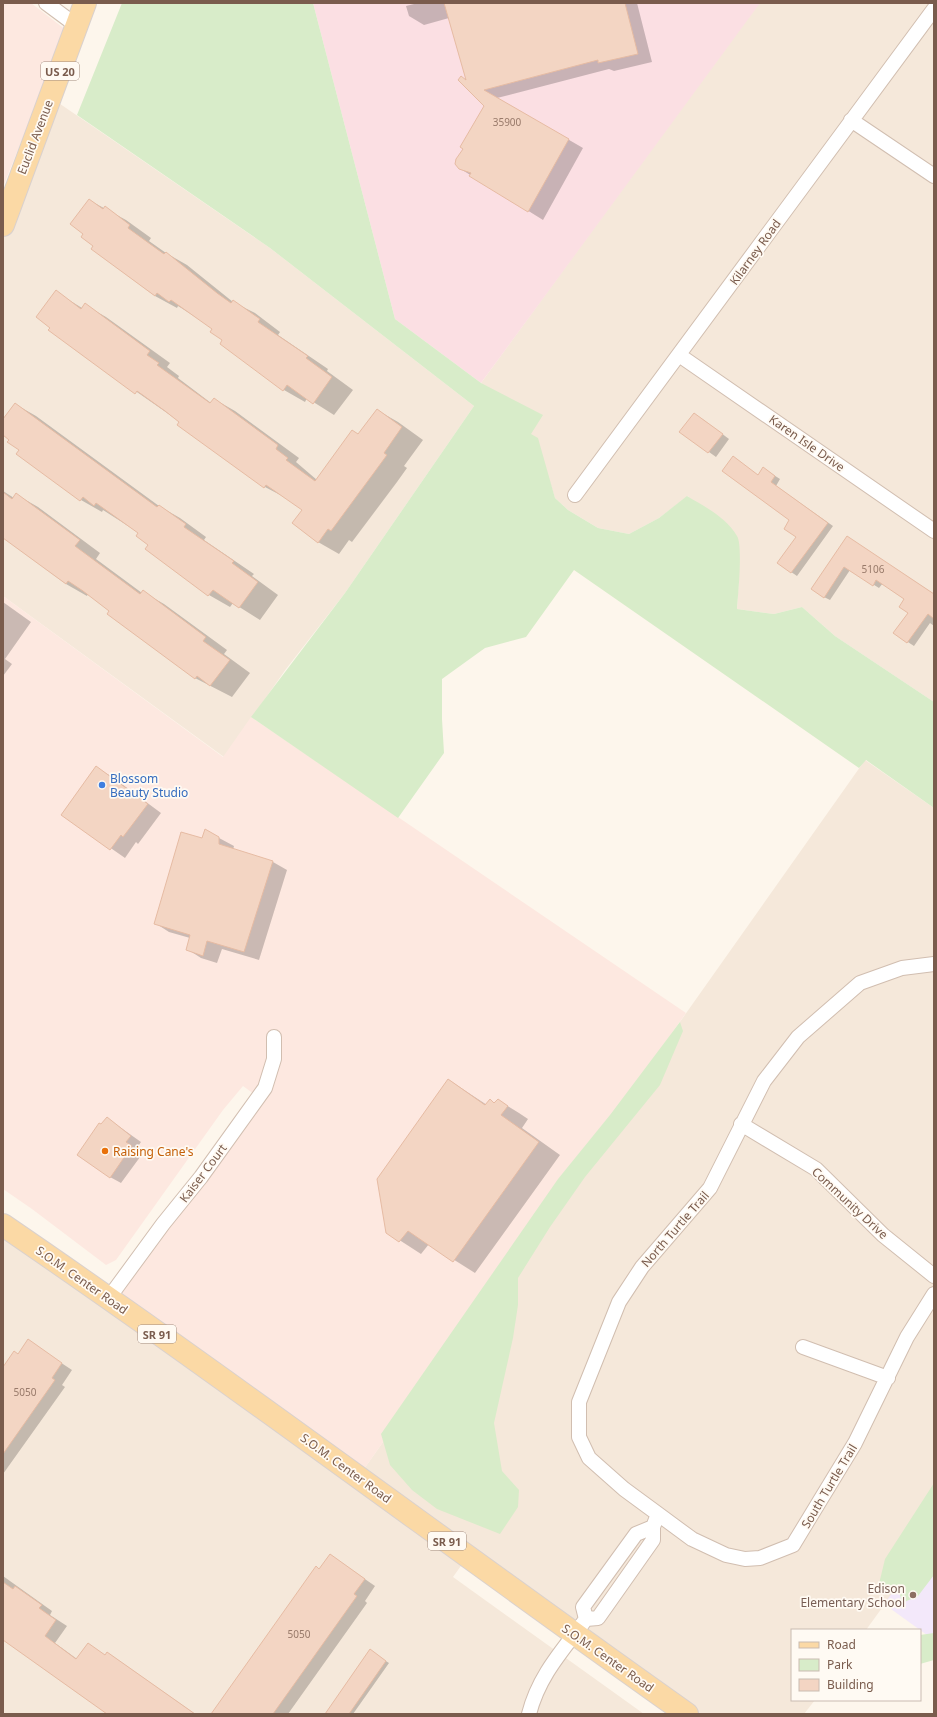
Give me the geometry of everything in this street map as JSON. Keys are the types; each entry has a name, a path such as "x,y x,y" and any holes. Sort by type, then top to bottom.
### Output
{"main road":[{"name":"Euclid Avenue","path":"3,226 85,3"},
{"name":"S.O.M. Center Road","path":"3,1225 342,1464 580,1627 687,1714"}],"street":[{"path":"46,3 77,26"},
{"name":"Kilarney Road","path":"575,495 934,9"},
{"path":"851,120 934,176"},
{"name":"Karen Isle Drive","path":"679,355 934,530"},
{"name":"North Turtle Trail","path":"658,1514 624,1489 589,1458 579,1437 579,1402 619,1302 642,1267 710,1188 764,1080 798,1037 860,983 902,968 933,963"},
{"name":"Kaiser Court","path":"108,1299 163,1224 201,1177 265,1088 274,1059 274,1037"},
{"name":"Community Drive","path":"742,1124 816,1169 883,1236 934,1276"},
{"name":"South Turtle Trail","path":"658,1514 692,1539 726,1555 745,1559 760,1558 793,1545 855,1443 908,1337 934,1294"},
{"path":"803,1347 888,1378"},
{"path":"529,1714 540,1682 580,1627 584,1607 636,1534 653,1527 658,1514"}],"shaded area":[{"path":"3,3 31,3 66,30 3,187"},
{"path":"313,3 760,3 481,383 395,319"},
{"path":"758,3 934,3 934,702 835,636 802,607 774,614 737,609 739,578 688,496 659,518 629,534 598,528 568,510 555,498 548,476 530,434 481,383"},
{"path":"50,97 270,248 474,406 345,593 286,669 224,757 3,596 3,229"},
{"path":"3,596 223,757 251,717 686,1013 364,1469 117,1297 262,1100 243,1086 223,1110 116,1260 106,1265 3,1189"},
{"path":"865,760 934,808 934,1536 867,1629 791,1629 791,1701 814,1701 804,1714 687,1714 468,1556 453,1577 644,1714 3,1714 3,1229 359,1476"},
{"name":"Edison Elementary School","path":"934,1536 934,1640 921,1631 921,1629 919,1629 884,1604"}],"green space":[{"path":"122,3 313,3 395,319 481,383 543,415 531,434 538,438 555,498 568,510 598,528 629,534 659,518 687,496 708,508 721,518 737,536 740,549 740,560 737,609 774,614 802,607 835,636 934,702 934,808 866,760 859,768 574,570 526,637 485,648 442,679 444,753 398,818 251,717 345,593 474,406 270,248 77,115"},
{"path":"680,1022 683,1031 660,1085 585,1177 550,1227 518,1278 518,1305 513,1338 494,1423 502,1471 519,1490 518,1507 500,1534 437,1509 412,1490 390,1465 381,1434 558,1179 610,1115"},
{"path":"934,1483 934,1575 918,1596 902,1603 898,1586 878,1588 885,1559"},
{"path":"934,1633 934,1660 921,1664 921,1635"}],"building":[{"path":"444,3 625,3 638,54 598,63 598,60 484,90 569,139 528,212 469,176 471,173 459,169 455,164 456,159 463,149 460,147 484,106 458,80 461,76 466,80"},
{"path":"89,199 103,209 105,206 130,225 128,228 164,254 166,252 231,303 233,300 260,319 258,322 308,356 306,358 332,377 313,404 287,385 283,391 220,344 222,340 210,332 212,329 171,300 169,302 157,293 155,296 91,249 93,246 81,237 83,234 70,224"},
{"path":"56,290 81,309 85,303 150,351 147,355 159,363 157,365 210,403 214,398 278,445 276,449 288,458 286,460 315,481 352,430 358,434 377,409 402,427 384,453 387,455 331,531 328,529 318,543 292,523 302,510 266,485 264,488 177,425 179,422 165,411 137,391 135,394 48,330 50,328 36,317"},
{"path":"15,403 157,507 159,505 186,524 184,527 234,561 232,563 258,582 239,608 213,590 208,596 145,549 148,545 136,536 138,533 96,503 94,506 83,497 80,501 16,454 19,450 7,442 9,440 3,435 3,419"},
{"path":"694,413 723,434 708,453 679,432"},
{"path":"733,456 758,475 763,467 775,476 771,482 828,523 791,573 777,563 796,537 784,529 789,520 722,471"},
{"path":"3,492 12,499 16,493 80,540 75,546 140,594 143,590 206,637 203,641 230,660 210,686 197,676 195,679 107,614 109,611 83,591 68,581 66,584 3,538"},
{"path":"847,536 934,594 934,619 928,614 907,643 893,633 908,613 899,607 904,599 876,580 873,586 844,567 824,598 811,589"},
{"path":"96,766 148,804 123,837 121,835 110,850 61,815"},
{"path":"205,829 219,837 219,844 273,861 244,952 207,941 203,956 186,950 190,935 154,924 181,832 202,838"},
{"path":"448,1079 485,1105 490,1099 494,1103 498,1099 508,1106 501,1115 539,1142 453,1262 408,1231 399,1242 386,1233 377,1179"},
{"name":"Raising Cane's","path":"107,1117 131,1136 126,1142 132,1146 110,1178 77,1155 99,1123 101,1124"},
{"path":"28,1339 62,1363 52,1378 55,1380 3,1454 3,1367 14,1351 18,1354"},
{"path":"330,1554 365,1579 354,1594 357,1596 273,1714 211,1714 316,1566 319,1569"},
{"path":"3,1582 13,1589 15,1586 42,1605 39,1608 56,1620 45,1636 76,1659 88,1643 105,1655 107,1652 195,1714 107,1714 3,1640"},
{"path":"370,1649 386,1661 349,1714 325,1714"}],"place":[{"name":"Blossom Beauty Studio","path":"102,785"},
{"name":"Raising Cane's","path":"105,1151"},
{"name":"Edison Elementary School","path":"913,1595"}]}
